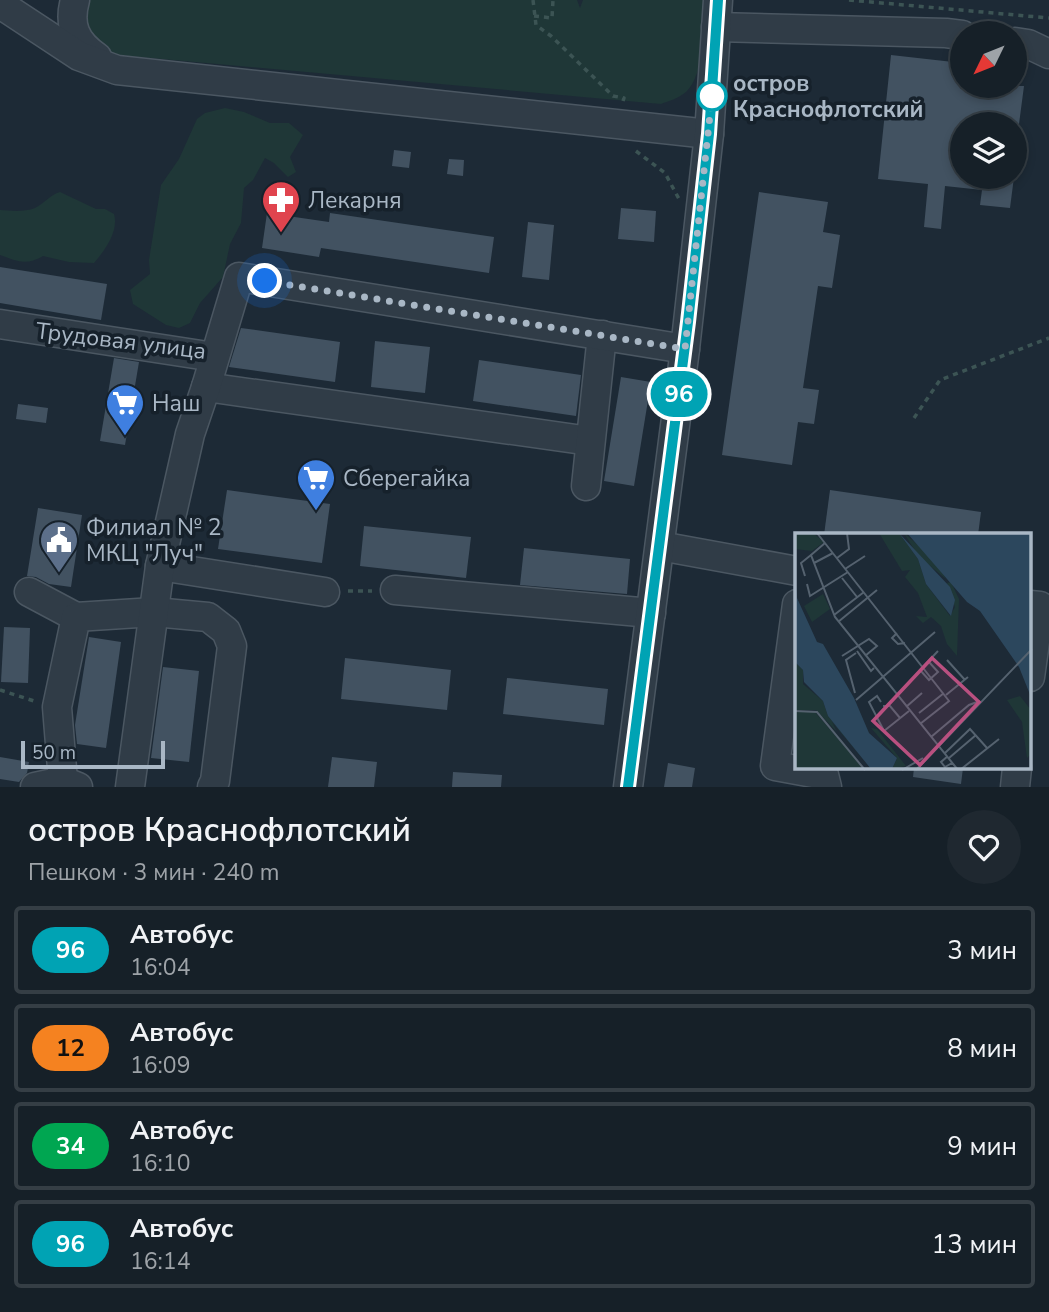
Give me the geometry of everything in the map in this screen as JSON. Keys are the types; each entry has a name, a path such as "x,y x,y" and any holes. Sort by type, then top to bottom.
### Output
{"street":[{"path":"75,0 70,19 75,35 91,53 117,70"},
{"path":"0,4 79,56 117,70 709,134"},
{"path":"628,787 685,349 709,134 717,13 950,34"},
{"path":"1027,44 1049,54"},
{"name":"Трудовая улица","path":"0,324 214,357 239,277 685,349"},
{"path":"586,486 602,335"},
{"path":"130,787 160,566 190,434 214,357"},
{"path":"206,387 590,441"},
{"path":"660,546 795,571"},
{"path":"160,566 325,592"},
{"path":"395,590 651,613"},
{"path":"29,592 76,617 154,612 208,617 226,631 232,646 215,781 212,787"},
{"path":"1032,605 1040,606 1032,663"},
{"path":"35,787 70,784 57,707 76,617"},
{"path":"795,619 775,766 824,775 827,787"},
{"path":"1015,787 1017,769"}],"path":[{"path":"533,0 536,25 613,96 624,98 618,141 642,154 665,173 682,206"},
{"path":"534,16 552,18 552,0"},
{"path":"914,418 940,380 1049,338"},
{"path":"325,592 395,590"},
{"path":"0,691 57,707"}],"green space":[{"path":"88,0 577,0 580,8 583,0 706,0 697,74 686,92 661,104 118,55 98,49 87,37 84,8"},
{"path":"225,108 244,112 270,123 289,123 303,135 290,157 296,172 288,177 265,158 253,180 244,188 241,223 230,244 223,277 200,303 190,323 179,328 166,325 133,304 130,290 150,274 149,260 161,185 179,159 197,119 205,113"},
{"path":"60,192 96,209 105,209 114,214 113,234 94,263 69,262 43,256 22,262 0,255 0,210 31,209"}],"building":[{"path":"891,55 950,62 950,98 1022,98 1021,112 950,112 950,187 945,186 941,229 924,227 928,184 878,179"},
{"path":"394,150 411,152 409,168 392,166"},
{"path":"449,159 464,160 463,176 447,174"},
{"path":"973,189 1012,189 1010,208 980,205 982,190"},
{"path":"759,192 828,202 823,232 840,235 832,288 818,286 803,388 819,390 814,424 798,422 792,465 722,455"},
{"path":"621,208 656,211 654,242 618,239"},
{"path":"267,213 329,222 330,213 494,237 489,273 321,248 319,257 262,248"},
{"path":"528,222 554,225 549,280 522,277"},
{"path":"0,267 107,284 101,320 0,303"},
{"path":"241,328 340,342 335,382 229,367"},
{"path":"375,341 430,347 425,393 371,387"},
{"path":"114,358 139,362 125,445 100,441"},
{"path":"479,360 581,375 576,416 473,401"},
{"path":"621,377 651,382 634,486 604,481"},
{"path":"18,404 48,408 46,423 16,419"},
{"path":"227,490 330,504 322,563 218,549"},
{"path":"830,490 981,512 978,533 824,533"},
{"path":"38,508 82,515 71,587 49,584 36,577 27,576"},
{"path":"364,526 471,537 466,578 360,566"},
{"path":"524,548 630,559 627,594 520,585"},
{"path":"4,627 30,628 28,683 1,682"},
{"path":"89,637 121,642 106,748 77,744 75,725"},
{"path":"345,658 451,670 447,710 341,699"},
{"path":"163,667 199,671 189,762 151,758"},
{"path":"507,678 608,689 604,725 503,714"},
{"path":"0,757 29,762 27,773 19,782 0,779"},
{"path":"332,757 377,762 374,787 328,787"},
{"path":"668,763 695,768 692,787 664,787"},
{"path":"914,769 963,769 961,784 913,777"},
{"path":"453,772 502,775 501,787 452,787"}],"bus line":[{"name":"96","path":"628,787 688,322 709,134 718,0"}],"place":[{"name":"остров Краснофлотский","path":"712,96"},
{"name":"Лекарня","path":"281,234"},
{"name":"Наш","path":"125,437"},
{"name":"Сберегайка","path":"316,512"},
{"name":"Филиал № 2 МКЦ \"Луч\"","path":"59,574"}],"route":[{"path":"265,281 685,349 712,96"}]}
